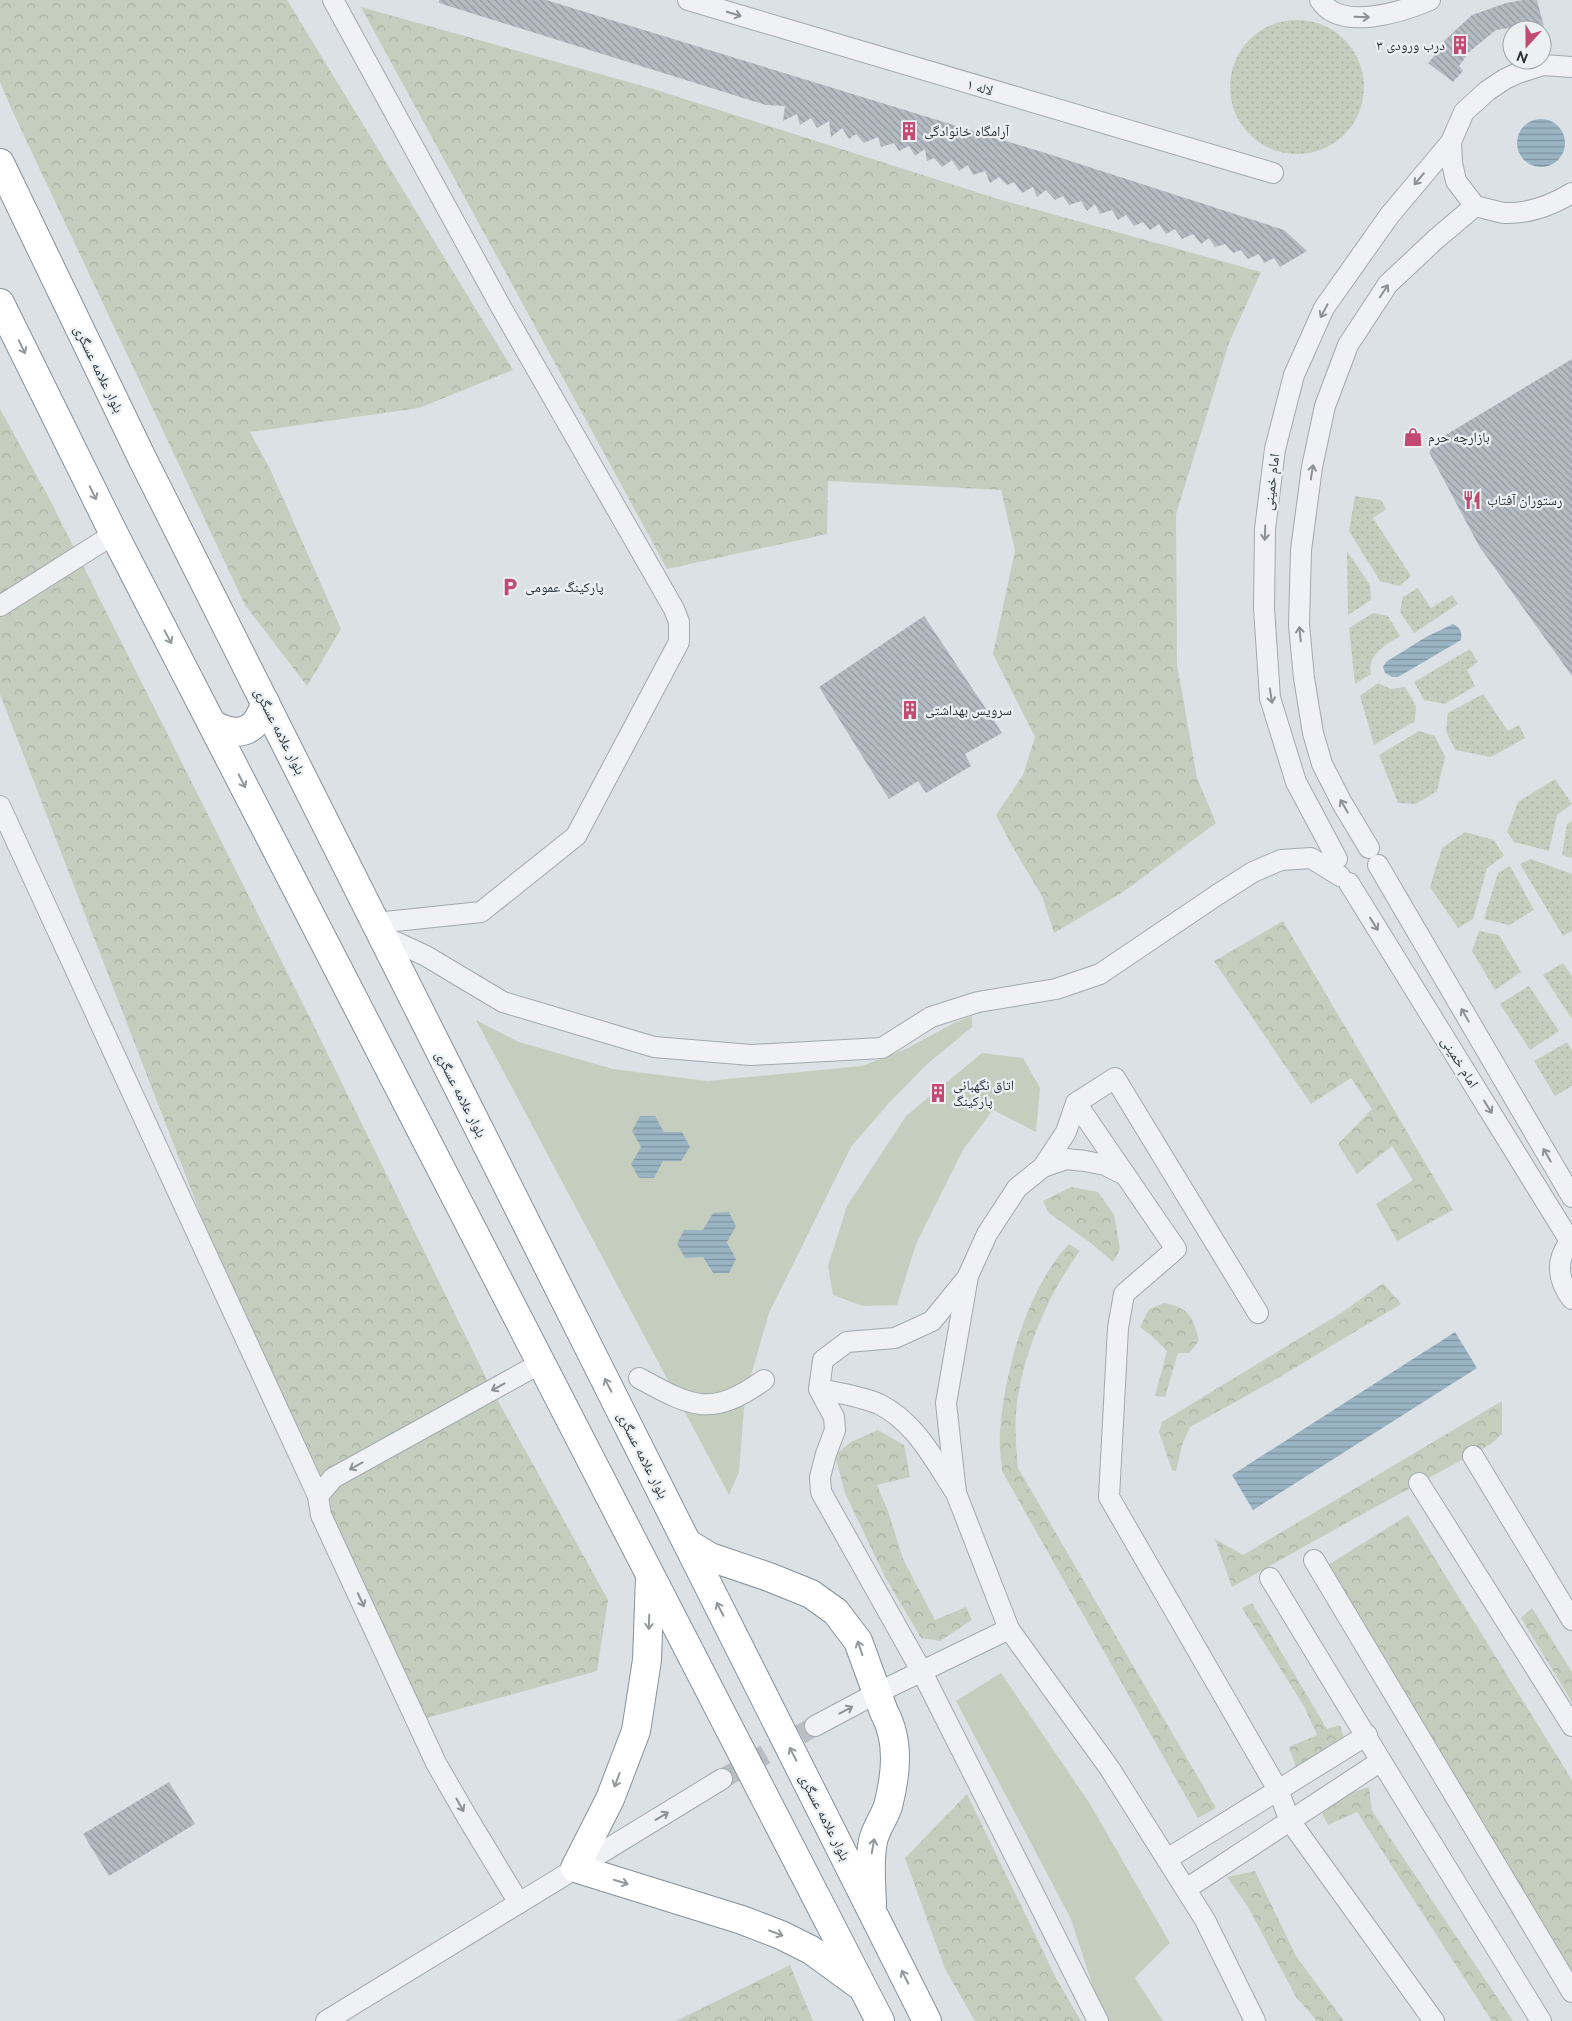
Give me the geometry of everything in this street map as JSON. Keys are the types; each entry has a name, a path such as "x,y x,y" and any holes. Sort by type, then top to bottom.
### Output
{"highway":[{"name":"بلوار علامه عسگری","path":"0,163 137,449 380,929 398,969 927,2021"},
{"path":"0,303 114,534 880,2021"},
{"path":"214,725 226,732 240,732 253,726 262,715 265,702"},
{"path":"687,1543 710,1557 769,1577 811,1594 836,1612 858,1641 890,1723 897,1761 888,1807 873,1842 870,1863 872,1912"},
{"path":"650,1573 647,1660 636,1732 610,1799 575,1868 781,1935 811,1950 864,1989"}],"street":[{"path":"333,0 502,307 674,609 679,622 679,642 576,836 481,912 380,929"},
{"name":"لاله ۱","path":"688,0 1273,173"},
{"path":"1320,0 1325,9 1339,16 1371,17 1414,7 1430,0"},
{"path":"1572,67 1543,65 1505,79 1487,91 1464,112 1451,142 1456,181 1475,206 1505,213 1536,210 1554,204 1572,194"},
{"name":"امام خمینی","path":"1451,142 1389,216 1324,308 1294,374 1275,449 1265,529 1264,608 1270,698 1296,782 1342,872 1571,1240"},
{"name":"امام خمینی","path":"1475,206 1388,284 1348,345 1325,406 1312,467 1301,550 1299,625 1304,678 1314,734 1322,764 1342,803 1572,1197"},
{"path":"0,606 114,534"},
{"path":"0,806 318,1496 322,1515 436,1763 466,1817 519,1904"},
{"path":"380,929 503,1002 654,1048 751,1056 882,1048 931,1017 978,1002 1056,988 1100,974 1253,872 1281,860 1311,858 1342,872 1355,885 1368,882 1373,877 1373,856 1363,845 1345,848 1342,872"},
{"path":"1098,2021 922,1672 821,1492 820,1477 835,1430 834,1417 819,1389 823,1360 847,1342 896,1338 932,1321 968,1276 987,1234 1017,1188 1043,1167 1066,1132 1076,1103 1116,1078 1258,1313"},
{"path":"1076,1103 1176,1249 1124,1294 1118,1328 1109,1497 1278,1790 1290,1821 1434,2021"},
{"path":"1043,1167 1066,1159 1105,1165 1125,1175"},
{"path":"1571,1240 1563,1251 1559,1264 1560,1277 1564,1289 1572,1298"},
{"path":"956,1493 946,1404 968,1276"},
{"path":"318,1496 333,1478 541,1363"},
{"path":"640,1378 675,1397 694,1404 712,1405 733,1400 764,1380"},
{"path":"819,1389 860,1398 879,1405 905,1421 923,1442 956,1493 1009,1629 1110,1769 1186,1889 1205,1920 1254,2021"},
{"path":"1473,1456 1572,1620"},
{"path":"1419,1483 1572,1726"},
{"path":"1314,1560 1572,1992"},
{"path":"1270,1578 1541,2021"},
{"path":"815,1726 877,1693 1009,1629"},
{"path":"1167,1859 1367,1735"},
{"path":"1186,1889 1381,1762"},
{"path":"326,2021 722,1780"}],"green space":[{"path":"0,0 287,0 513,370 419,408 250,432 270,469 341,629 307,686 245,605 11,108 0,82"},
{"path":"361,7 650,88 998,199 1261,272 1229,343 1176,514 1177,664 1197,778 1216,823 1123,892 1054,933 1042,896 996,815 1023,775 1035,737 993,654 1015,550 1001,490 828,481 827,534 667,569"},
{"path":"1297,20 1323,25 1334,31 1344,40 1353,50 1359,61 1364,87 1359,113 1353,124 1344,134 1334,143 1323,149 1297,154 1271,149 1260,143 1250,134 1241,124 1235,113 1230,87 1235,61 1241,50 1250,40 1260,31 1271,25"},
{"path":"0,409 48,496 313,1024 493,1392 608,1600 597,1671 423,1719 224,1275 0,694"},
{"path":"1355,496 1381,500 1386,509 1373,518 1411,576 1399,586 1380,581 1349,531"},
{"path":"1347,551 1370,585 1371,600 1348,615"},
{"path":"1418,588 1431,608 1452,595 1458,604 1414,633 1400,612 1403,597"},
{"path":"1373,613 1388,616 1400,636 1378,651 1370,667 1371,674 1355,684 1349,628"},
{"path":"1470,649 1478,662 1467,670 1475,686 1445,704 1424,700 1414,682"},
{"path":"1378,683 1391,689 1405,687 1416,706 1415,721 1374,745 1360,696"},
{"path":"1483,694 1508,731 1519,725 1525,738 1491,757 1455,750 1446,731 1448,713"},
{"path":"1419,731 1435,736 1445,757 1437,791 1416,804 1398,803 1379,755"},
{"path":"1555,779 1572,804 1557,815 1549,851 1514,842 1507,832 1518,802"},
{"path":"1572,821 1572,858 1562,855 1567,824"},
{"path":"1465,832 1494,840 1504,856 1487,868 1473,919 1458,928 1430,887 1442,848"},
{"path":"1531,859 1572,874 1572,931 1563,936 1520,864"},
{"path":"1510,866 1534,910 1509,925 1484,919 1498,873"},
{"path":"1283,921 1453,1210 1397,1241 1376,1204 1413,1180 1392,1146 1357,1174 1338,1144 1372,1109 1351,1078 1311,1104 1214,961"},
{"path":"1479,931 1499,935 1521,972 1495,990 1472,951"},
{"path":"1563,963 1572,976 1572,1019 1543,975"},
{"path":"1529,986 1559,1031 1530,1050 1500,1004"},
{"path":"972,1016 972,1027 926,1065 888,1104 851,1147 769,1313 745,1396 739,1472 729,1495 476,1020 519,1042 613,1069 707,1081 862,1066 908,1048 954,1023","holes":["713,1213 736,1259 713,1273 708,1265 702,1243 705,1229"]},
{"path":"1567,1042 1572,1051 1572,1086 1555,1096 1534,1061"},
{"path":"982,1053 1023,1058 1040,1088 1036,1132 993,1110 963,1150 916,1244 897,1305 863,1306 833,1295 828,1266 847,1206 906,1116"},
{"path":"1071,1187 1098,1192 1114,1215 1120,1249 1113,1262 1092,1244 1049,1213 1043,1201"},
{"path":"1069,1244 1080,1251 1048,1303 1025,1363 1020,1383 1016,1419 1018,1468 1216,1808 1198,1818 1002,1471 1000,1432 1002,1409 1020,1332 1041,1284 1054,1262"},
{"path":"1383,1283 1401,1304 1273,1381 1190,1427 1182,1445 1176,1471 1172,1470 1159,1432 1162,1422 1341,1313"},
{"path":"1164,1303 1180,1308 1189,1315 1195,1326 1199,1341 1189,1353 1178,1353 1165,1397 1155,1396 1167,1351 1140,1327 1149,1309"},
{"path":"1502,1401 1502,1434 1491,1444 1232,1587 1215,1539 1243,1555"},
{"path":"878,1430 904,1445 910,1477 877,1485 888,1511 903,1559 935,1620 966,1607 972,1620 940,1641 921,1638 885,1577 845,1493 835,1455 851,1442"},
{"path":"1408,1515 1572,1780 1572,1975 1328,1565"},
{"path":"1252,1603 1327,1729 1340,1725 1344,1738 1297,1771 1289,1747 1317,1735 1304,1706 1242,1608"},
{"path":"1532,1608 1572,1672 1572,1702 1521,1618"},
{"path":"1001,1673 1090,1804 1170,1943 1135,1978 1163,2021 1104,2021 1071,1919 956,1701"},
{"path":"1369,1787 1372,1811 1513,2021 1492,2021 1357,1812 1328,1825 1317,1803"},
{"path":"967,1794 1057,1980 1081,2021 975,2021 945,1969 905,1858"},
{"path":"1255,1871 1296,1956 1344,2021 1317,2021 1296,1997 1248,1907 1227,1877"},
{"path":"790,1965 813,2021 676,2021"}],"water":[{"path":"1536,119 1546,119 1558,126 1565,138 1565,148 1558,160 1546,167 1536,167 1528,163 1521,156 1517,148 1517,138 1521,130 1528,123"},
{"path":"1453,624 1460,630 1461,640 1398,677 1392,677 1385,673 1383,667 1386,662 1426,637"},
{"path":"640,1116 655,1116 664,1132 682,1132 690,1147 681,1161 663,1161 654,1178 639,1178 631,1164 641,1147 632,1131"},
{"path":"729,1212 736,1226 727,1242 736,1259 729,1273 713,1273 703,1257 685,1258 677,1244 684,1230 703,1230 713,1213"},
{"path":"1455,1332 1477,1368 1253,1510 1232,1475"}],"building":[{"name":"آرامگاه خانوادگی","path":"439,0 546,0 1055,156 1284,230 1307,251 1280,267 1274,258 1264,263 1259,254 1248,259 1241,250 1233,253 1225,244 1215,247 1209,238 1201,244 1193,234 1182,239 1175,229 1166,234 1159,224 1150,230 1143,222 1134,226 1126,215 1118,220 1112,210 1100,214 1095,204 1087,211 1081,201 1069,205 1063,196 1055,200 1046,190 1037,197 1033,187 1022,193 1014,182 1007,185 999,177 990,183 985,171 973,175 968,165 959,171 952,160 942,167 934,158 927,161 925,149 915,156 909,146 899,151 894,143 881,147 878,137 864,143 856,134 849,139 842,128 831,137 829,121 817,128 811,118 800,125 797,114 783,121 785,106 766,105 439,3"},
{"name":"درب ورودی ۳","path":"1537,0 1542,20 1502,20 1502,29 1496,30 1469,52 1459,66 1463,71 1453,82 1428,63 1445,40 1472,15 1506,3"},
{"path":"1572,359 1572,676 1479,546 1429,452 1439,439"},
{"name":"سرویس بهداشتی","path":"924,616 1002,733 965,754 971,766 926,793 918,781 889,799 819,687"},
{"path":"169,1782 195,1824 109,1876 83,1834"}],"tunnel":[{"path":"722,1779 815,1726"}],"place":[{"name":"درب ورودی ۳","path":"1460,45"},
{"name":"آرامگاه خانوادگی","path":"909,131"},
{"name":"بازارچه حرم","path":"1413,437"},
{"name":"رستوران آفتاب","path":"1472,500"},
{"name":"پارکینگ عمومی","path":"510,587"},
{"name":"سرویس بهداشتی","path":"910,710"},
{"name":"اتاق نگهبانی پارکینگ","path":"938,1093"}]}
